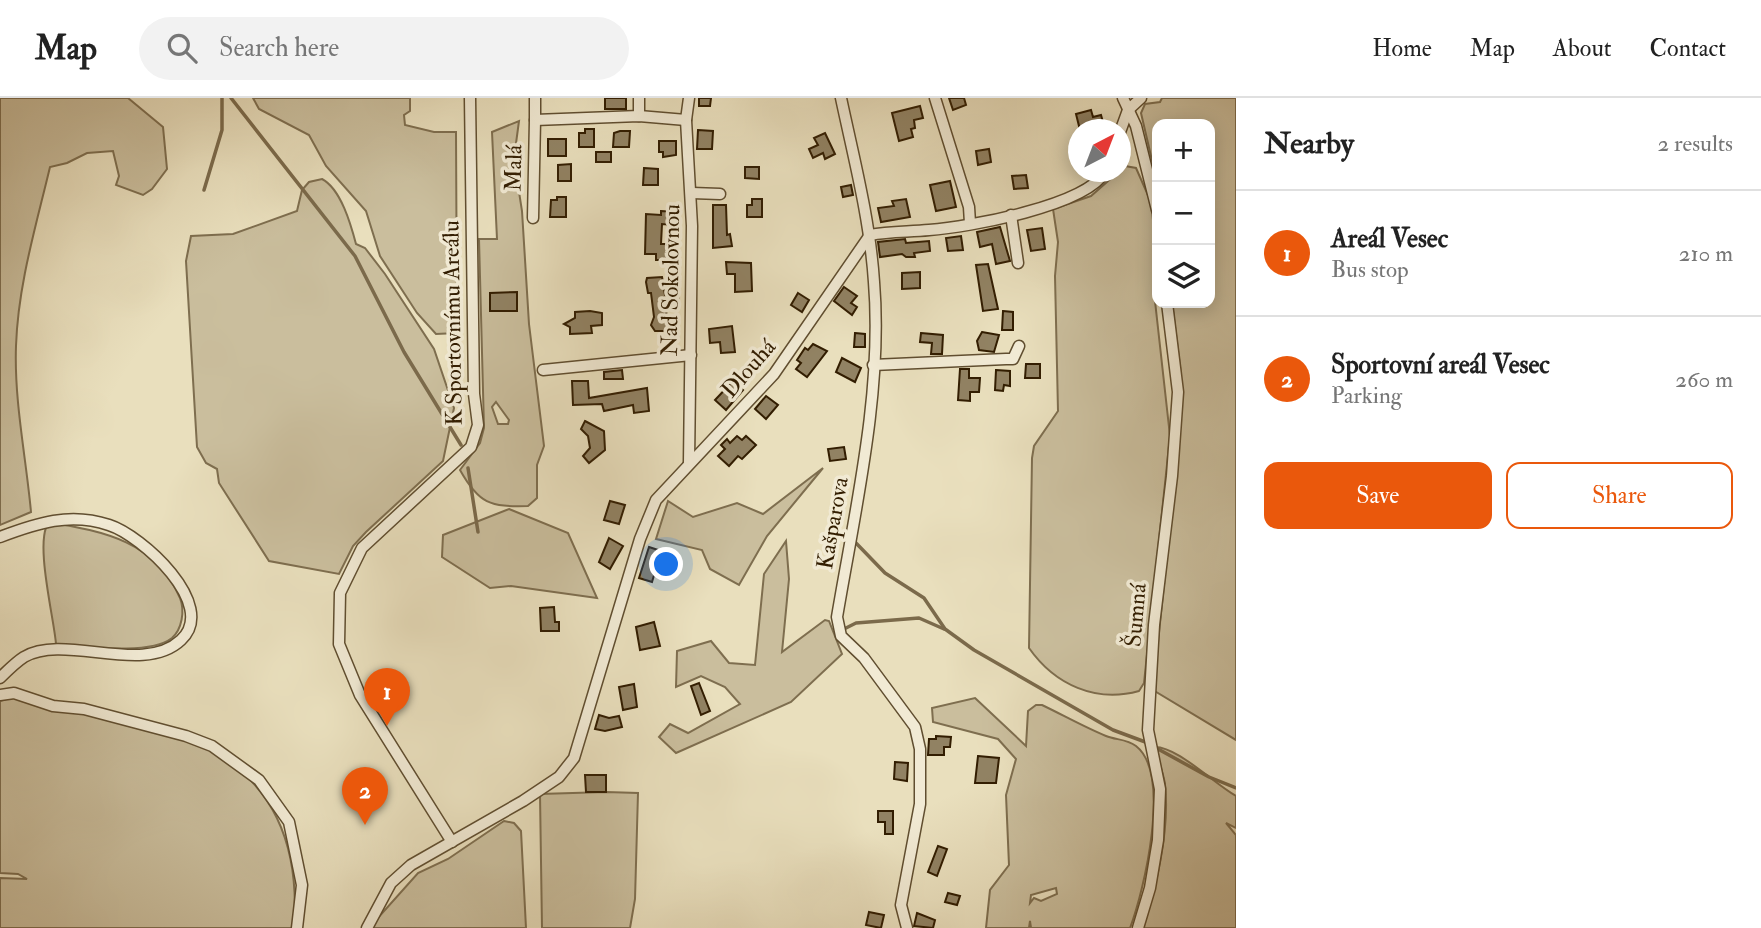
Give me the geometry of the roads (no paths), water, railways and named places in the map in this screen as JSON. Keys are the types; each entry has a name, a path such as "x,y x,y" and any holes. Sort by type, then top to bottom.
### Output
{"street":[{"name":"K Sportovnímu Areálu","path":"452,842 360,695 339,644 340,593 362,548 471,447 478,425 474,394 470,98"},
{"name":"Malá","path":"533,218 535,98"},
{"path":"639,98 639,116"},
{"name":"Nad Sokolovnou","path":"689,98 686,120 692,193 689,463"},
{"name":"Kašparova","path":"841,98 870,235 875,285 873,365 863,464 837,617 841,636 864,658 915,727 920,749 920,804 901,905 907,928"},
{"path":"934,98 969,207 970,223"},
{"path":"1123,98 1136,126 1152,190"},
{"path":"1125,119 1128,110 1141,98"},
{"name":"Malá","path":"535,120 639,116 686,120"},
{"path":"870,235 970,223 1011,215 1086,191 1095,182"},
{"path":"692,193 720,194"},
{"path":"1011,215 1018,263"},
{"name":"Dlouhá","path":"452,842 559,777 574,758 640,539 656,500 774,374 870,235"},
{"name":"Šumná","path":"1138,928 1150,888 1160,802 1160,789 1148,730 1154,625 1172,475 1178,392 1168,308"},
{"path":"873,365 1013,359 1019,346"},
{"path":"543,370 691,355"},
{"path":"0,537 58,518 110,525 160,558 189,600 190,623 181,640 160,650 140,654 52,651 26,656 0,678"},
{"path":"0,695 14,693 53,706 84,709 186,736 212,746 259,780 289,822 302,885 297,928"},
{"path":"367,928 391,883 411,865 452,842"}],"waterway":[{"path":"204,190 222,130 222,98"},
{"path":"231,98 355,256 404,352 461,445"},
{"path":"468,468 478,532"},
{"path":"856,543 885,573 924,598 945,629 974,650 1113,730 1148,743"},
{"path":"842,630 856,623 919,618 944,629"},
{"path":"1158,749 1209,777 1236,788"}],"place":[{"name":"Areál Vesec","path":"387,726"},
{"name":"Sportovní areál Vesec","path":"365,825"}]}
